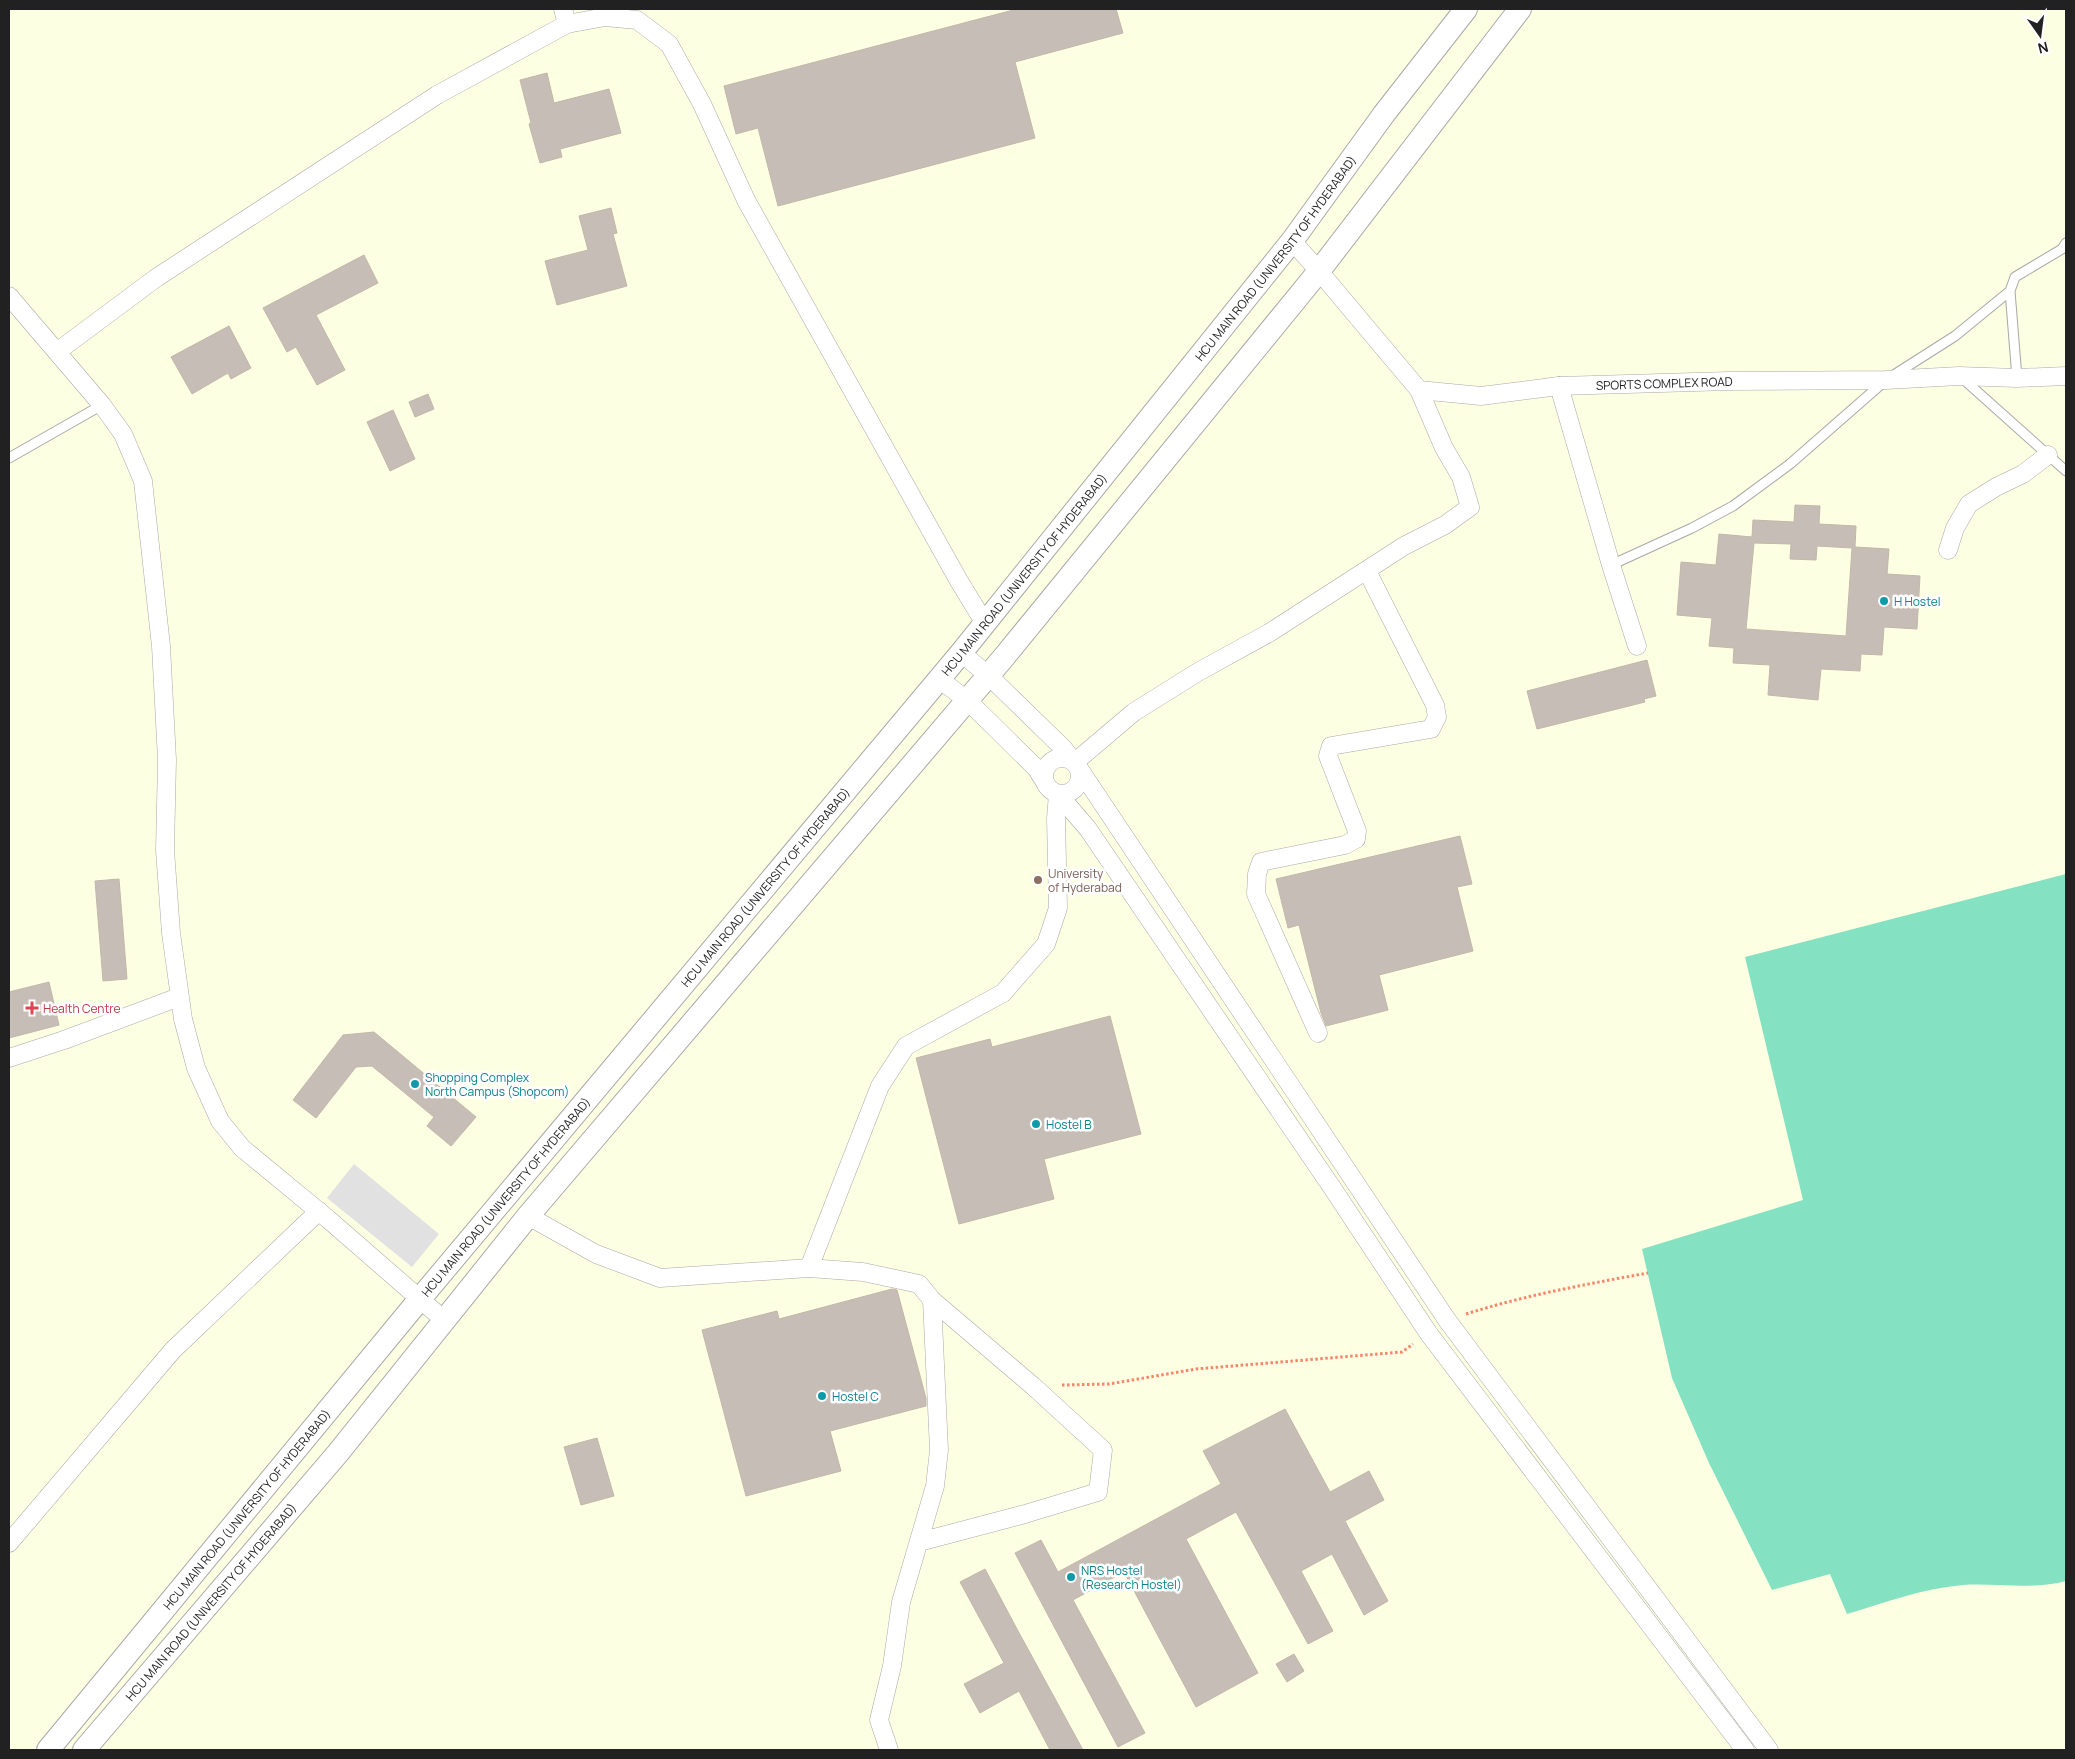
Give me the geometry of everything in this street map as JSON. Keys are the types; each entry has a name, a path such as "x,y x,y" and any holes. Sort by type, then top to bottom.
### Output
{"street":[{"name":"HCU MAIN ROAD (UNIVERSITY OF HYDERABAD)","path":"48,1750 419,1300 961,652 1292,241 1384,114 1466,9"},
{"path":"9,296 58,351 102,405 123,434 143,481 161,646 167,760 165,850 171,933 183,1019 196,1068 220,1121 242,1148 319,1211 444,1320 528,1216 988,675 1319,271 1520,9"},
{"path":"58,351 156,278 437,95 565,16 637,20 669,44 702,104 746,200 984,622"},
{"path":"1076,764 1134,712 1198,672 1269,633 1368,571 1404,546 1445,525 1470,507 1461,477 1444,448 1419,390 1292,241"},
{"name":"SPORTS COMPLEX ROAD","path":"1419,390 1481,396 1560,386 1729,381 1886,380 1959,376 2017,378 2066,376"},
{"path":"1560,386 1611,565 1637,646"},
{"path":"1948,550 1955,528 1969,504 1996,487 2024,474 2048,454"},
{"path":"1318,1033 1256,894 1257,874 1261,862 1345,845 1356,839 1357,831 1328,756 1331,746 1431,729 1437,717 1435,705 1368,571"},
{"path":"961,652 988,675 1064,749 1076,764 1447,1320 1769,1750"},
{"path":"939,679 967,700 1036,768 1052,791 1058,794 1088,829 1429,1334 1745,1750"},
{"path":"1045,782 1044,771 1050,761 1061,757 1076,764"},
{"path":"1058,794 1071,792 1080,782 1076,764"},
{"path":"808,1268 880,1086 906,1046 1003,993 1046,944 1058,908 1056,818 1058,794"},
{"path":"9,1058 64,1040 179,997"},
{"path":"9,1542 173,1350 319,1211"},
{"path":"528,1216 596,1254 660,1278 808,1268 863,1272 918,1284 932,1300 1034,1386 1103,1450 1098,1492 1026,1514 919,1542"},
{"path":"889,1750 878,1720 892,1666 901,1602 935,1486 939,1450 932,1300"},
{"name":"HCU MAIN ROAD (UNIVERSITY OF HYDERABAD)","path":"84,1750 338,1453 444,1320"},
{"path":"1429,1334 1447,1320"}],"lane":[{"path":"2017,378 2010,291 2015,277 2062,248 2066,243"},
{"path":"1611,565 1692,528 1733,506 1790,464 1886,380 1955,336 2010,291"},
{"path":"1959,376 2066,471"},
{"path":"9,458 102,405"}],"path":[{"path":"1447,1320 1500,1304 1574,1286 1648,1273"},
{"path":"1034,1386 1109,1384 1196,1369 1402,1352 1429,1334"}],"shaded area":[{"name":"University of Hyderabad","path":"9,9 2066,9 2066,1750 9,1750"},
{"path":"354,1164 439,1234 412,1267 327,1198"}],"green space":[{"path":"2066,874 2066,1581 2041,1585 1963,1585 1934,1589 1847,1614 1830,1574 1772,1590 1709,1463 1672,1378 1642,1249 1803,1200 1745,957"}],"building":[{"path":"1017,9 1116,9 1123,33 1015,62 1035,138 778,206 758,128 736,134 724,86"},
{"path":"547,73 554,103 609,89 621,133 560,149 562,157 540,163 529,124 531,123 520,80"},
{"path":"611,208 617,233 613,234 627,286 557,305 545,261 588,250 579,216"},
{"path":"364,255 378,283 316,315 345,370 317,385 296,347 287,352 263,308"},
{"path":"229,326 251,368 231,379 228,373 192,394 171,357"},
{"path":"428,394 434,409 415,417 409,402"},
{"path":"393,410 415,459 390,471 367,422"},
{"name":"H Hostel","path":"1795,505 1820,506 1819,524 1856,526 1855,547 1889,549 1887,574 1920,576 1917,629 1884,627 1882,655 1861,654 1860,671 1821,669 1818,700 1768,695 1770,665 1733,663 1734,648 1709,646 1712,618 1677,615 1681,562 1716,565 1719,534 1752,537 1753,520 1794,522","holes":["1754,543 1791,544 1790,559 1816,560 1817,546 1852,548 1846,636 1746,629"]},
{"path":"1647,660 1656,696 1644,699 1645,702 1537,729 1527,691"},
{"path":"1460,836 1472,884 1457,887 1473,951 1379,975 1388,1010 1326,1026 1299,925 1288,928 1276,879"},
{"path":"119,879 127,979 103,981 95,881"},
{"name":"Health Centre","path":"49,982 59,1025 9,1038 9,992"},
{"name":"Hostel B","path":"1110,1016 1141,1134 1044,1159 1054,1199 959,1224 916,1058 990,1039 992,1047"},
{"name":"Shopping Complex North Campus (Shopcom)","path":"374,1032 476,1117 451,1146 427,1126 434,1117 372,1066 356,1067 316,1118 293,1100 343,1035"},
{"name":"Hostel C","path":"892,1289 897,1290 926,1398 926,1406 830,1431 841,1471 746,1496 702,1330 777,1311 779,1319"},
{"name":"NRS Hostel (Research Hostel)","path":"1285,1409 1330,1492 1369,1471 1384,1500 1345,1521 1388,1601 1364,1615 1332,1554 1301,1571 1333,1631 1308,1644 1236,1512 1186,1539 1258,1673 1196,1707 1124,1572 1073,1600 1145,1733 1118,1747 1015,1553 1041,1540 1058,1572 1221,1484 1203,1451"},
{"path":"597,1438 614,1496 581,1505 564,1447"},
{"path":"985,1569 1083,1750 1050,1750 1019,1691 980,1713 964,1684 1004,1663 960,1582"},
{"path":"1294,1654 1304,1671 1287,1682 1276,1664"}],"place":[{"name":"H Hostel","path":"1884,601"},
{"name":"University of Hyderabad","path":"1038,880"},
{"name":"Health Centre","path":"32,1008"},
{"name":"Shopping Complex North Campus (Shopcom)","path":"415,1084"},
{"name":"Hostel B","path":"1036,1124"},
{"name":"Hostel C","path":"822,1396"},
{"name":"NRS Hostel (Research Hostel)","path":"1071,1577"}]}
